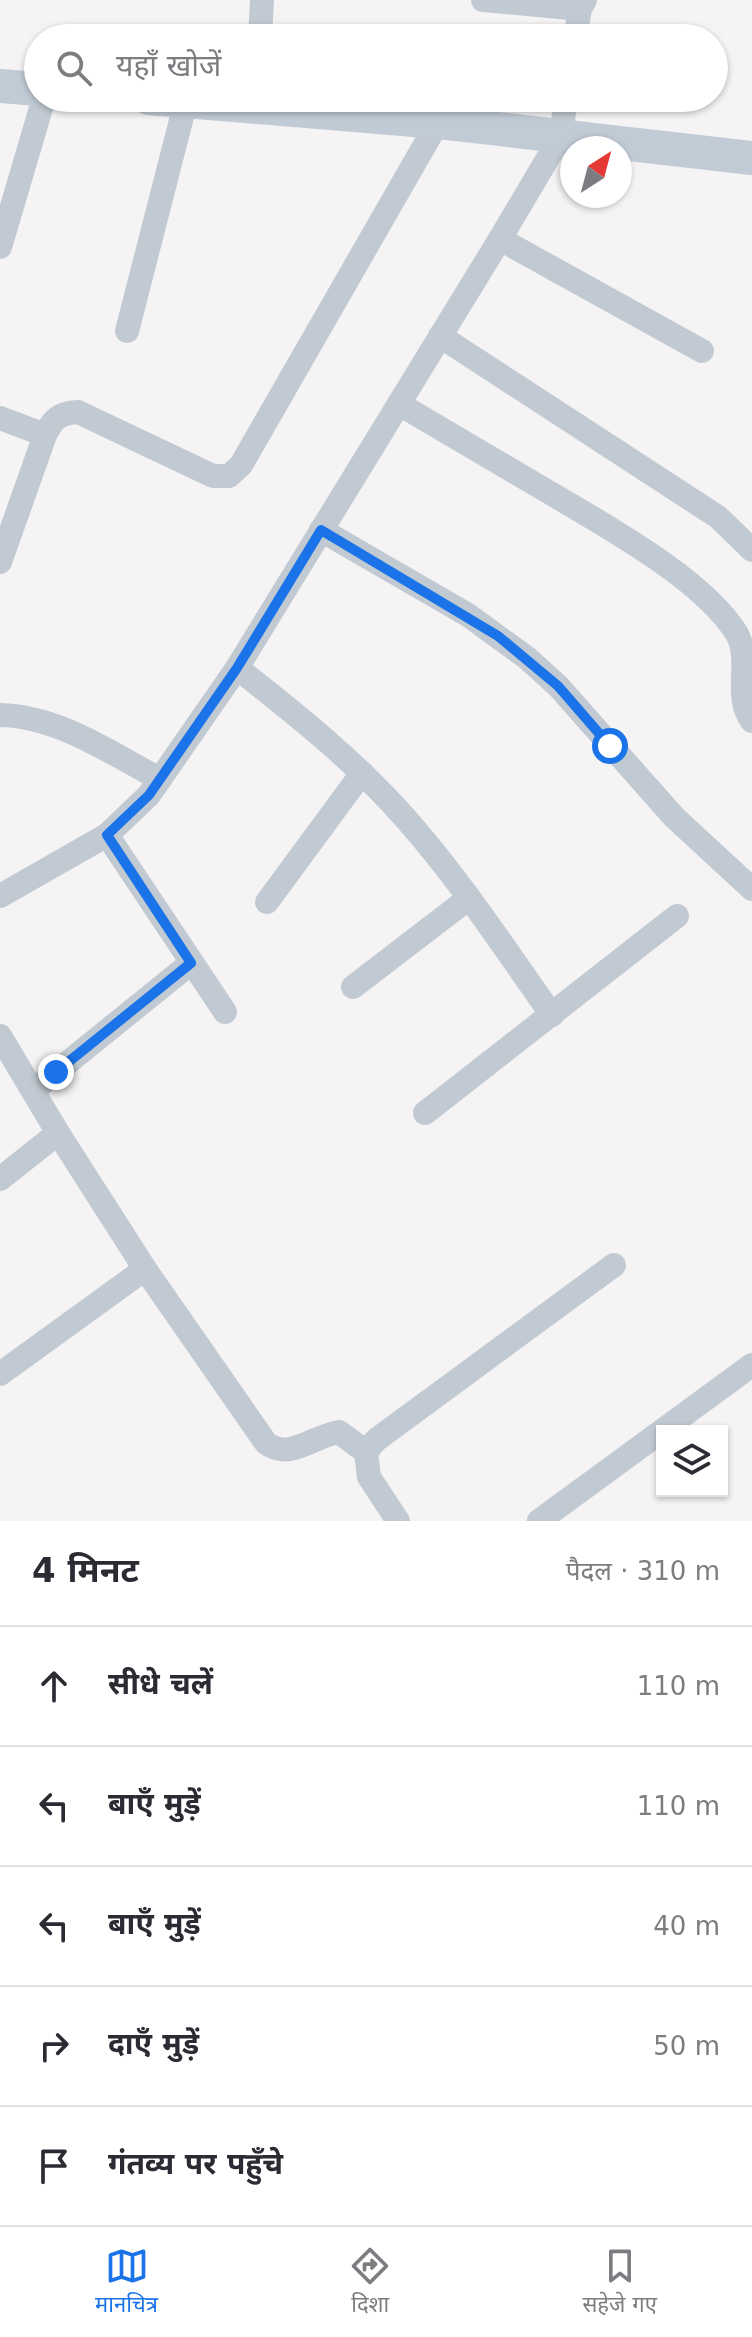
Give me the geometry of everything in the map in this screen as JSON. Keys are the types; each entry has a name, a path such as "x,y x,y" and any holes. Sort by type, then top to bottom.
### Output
{"street":[{"path":"261,24 262,0"},
{"path":"483,0 582,4 578,24"},
{"path":"0,86 24,88"},
{"path":"0,247 40,112"},
{"path":"127,331 183,112"},
{"path":"342,112 561,136 564,112"},
{"path":"0,562 45,435 51,421 63,413 78,412 213,476 229,476 241,465 438,122"},
{"path":"0,896 107,835 136,809 160,779 237,668 560,138"},
{"path":"632,144 752,158"},
{"path":"500,239 702,351"},
{"path":"440,336 718,517 752,550"},
{"path":"399,404 644,550 720,613 737,633 746,651 743,698 745,712 752,721"},
{"path":"0,418 45,435"},
{"path":"321,530 468,615 527,658 558,686 674,817 752,889"},
{"path":"237,668 362,773 407,820 469,898 552,1015"},
{"path":"0,715 25,718 66,730 160,779"},
{"path":"267,902 362,773"},
{"path":"107,835 225,1012"},
{"path":"353,987 469,898"},
{"path":"425,1113 677,916"},
{"path":"34,1090 191,963"},
{"path":"0,1036 145,1269 266,1443 276,1451 287,1451 339,1432 366,1452 369,1477 398,1521"},
{"path":"0,1179 58,1133"},
{"path":"366,1452 376,1440 614,1265"},
{"path":"0,1374 145,1269"},
{"path":"539,1521 752,1365"}],"route":[{"path":"56,1072 191,963 107,835 149,795 237,668 321,530 468,615 498,636 558,686 610,746"}]}
